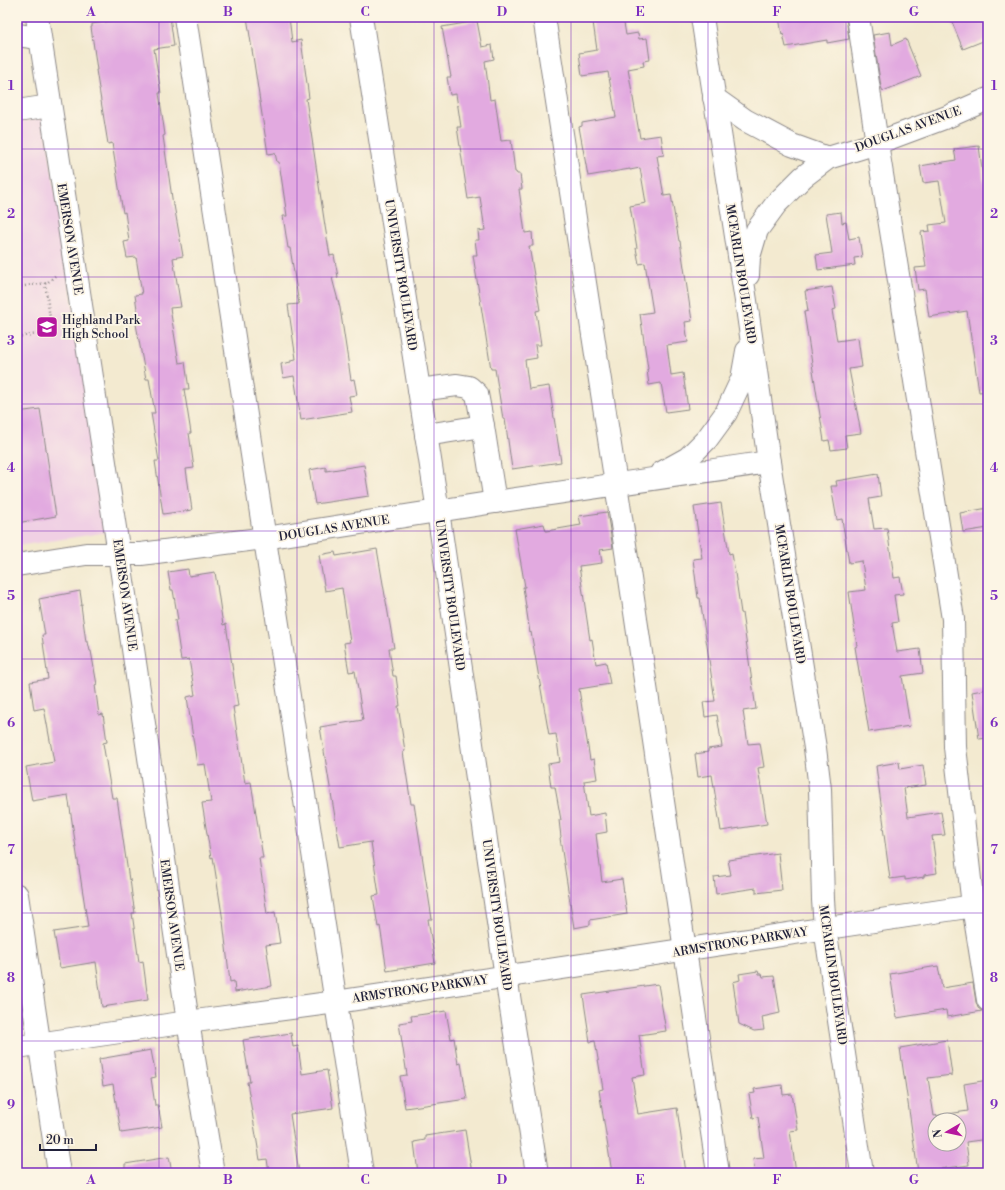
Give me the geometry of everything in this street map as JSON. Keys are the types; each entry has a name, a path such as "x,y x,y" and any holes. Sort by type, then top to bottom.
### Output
{"street":[{"path":"185,17 362,1173"},
{"name":"UNIVERSITY BOULEVARD","path":"361,17 438,511 506,977 537,1173"},
{"path":"544,17 616,484 718,1173"},
{"name":"MCFARLIN BOULEVARD","path":"702,17 746,301 769,462 816,755 820,789 825,928 862,1173"},
{"path":"858,17 953,619 955,747 980,905 988,1000"},
{"path":"17,35 38,27"},
{"name":"EMERSON AVENUE","path":"38,27 119,554 188,1022 213,1173"},
{"path":"714,98 745,120 792,145 828,158"},
{"name":"DOUGLAS AVENUE","path":"651,479 688,458 707,439 726,413 742,379 748,348 746,301 749,257 757,230 776,204 803,177 828,158 877,143 947,117 988,99"},
{"path":"17,111 50,106"},
{"path":"419,390 457,386 469,387 477,394 495,502"},
{"path":"426,435 483,426"},
{"name":"DOUGLAS AVENUE","path":"17,565 86,554 141,554 265,538 495,502 769,462"},
{"path":"17,895 59,1173"},
{"name":"ARMSTRONG PARKWAY","path":"17,1047 506,977 980,905"}],"path":[{"path":"17,287 46,283 52,332 17,337"}],"shaded area":[{"name":"Highland Park High School","path":"44,118 108,532 17,546 17,122"}],"building":[{"path":"135,17 170,17 174,46 154,49 161,93 159,93 165,135 163,136 173,205 183,256 173,258 181,307 170,308 179,363 185,362 189,389 184,389 191,433 189,433 194,468 186,469 192,510 163,514 155,461 159,461 151,413 155,413 149,379 146,379 136,324 139,323 135,295 142,294 136,257 127,258 124,242 129,241 125,212 123,213 112,143 108,144 96,70 91,27 92,24"},
{"path":"247,17 289,17 292,42 301,40 309,98 306,99 325,226 330,256 334,255 338,277 332,278 340,308 351,380 354,379 357,395 349,396 352,412 301,420 294,376 283,378 281,364 291,362 291,360 296,359 288,305 299,304 283,216 287,216 279,162 277,162 275,153 268,154"},
{"path":"623,17 626,35 638,33 639,39 647,38 650,60 643,61 644,66 628,69 640,138 661,135 664,155 657,156 664,196 671,195 680,241 692,321 685,322 688,342 667,345 671,375 683,373 688,409 666,412 661,383 649,385 640,314 653,312 645,263 639,264 630,206 646,203 640,168 588,176 579,127 582,126 582,123 616,117 608,72 582,76 579,53 597,50 593,22"},
{"path":"779,17 846,17 849,39 827,43 827,40 786,47"},
{"path":"950,17 988,17 988,39 963,49"},
{"path":"477,21 482,47 492,45 494,59 485,61 490,100 495,99 501,141 511,140 515,172 520,174 522,189 519,189 525,233 532,232 533,246 529,246 540,310 536,311 541,345 535,345 537,358 525,360 529,389 549,386 561,462 512,469 505,419 503,419 495,369 491,369 473,255 477,255 475,240 479,240 478,231 485,230 480,197 468,199 457,127 461,127 456,94 450,95 447,77 451,77 442,27"},
{"path":"890,32 892,45 906,39 921,76 883,91 881,87 873,35"},
{"path":"979,146 988,213 988,391 979,392 967,311 929,317 925,289 918,290 915,268 926,267 921,232 930,231 929,225 946,223 939,181 923,183 920,166 956,160 954,149"},
{"path":"841,212 842,223 846,222 849,239 859,237 862,257 854,258 855,265 818,270 816,255 832,253 826,214"},
{"path":"832,287 836,309 832,310 837,341 858,338 862,367 849,369 861,433 845,435 847,448 831,450 829,440 824,441 804,312 808,311 805,291"},
{"path":"40,409 56,516 17,523 17,412"},
{"path":"364,465 369,496 315,504 309,470 326,467 326,471"},
{"path":"878,474 881,497 869,499 874,529 887,528 894,578 900,577 903,594 894,595 898,622 892,623 897,652 920,649 923,673 902,676 910,726 869,732 855,647 857,646 849,592 866,590 862,561 849,563 842,519 837,520 831,486 837,486 836,481"},
{"path":"721,503 729,554 732,553 756,709 743,711 748,744 760,743 764,767 758,768 767,824 721,831 712,775 698,777 695,754 708,752 708,749 722,747 717,715 705,717 703,702 715,701 693,559 702,558 694,507"},
{"path":"988,508 988,528 963,532 960,513"},
{"path":"607,512 613,548 600,550 602,563 579,566 590,640 592,639 596,664 606,662 610,684 579,689 590,760 594,759 597,779 584,781 589,816 605,813 607,832 596,834 602,882 622,879 627,914 590,920 590,925 574,928 560,838 559,820 561,820 555,787 551,787 548,764 560,762 556,734 549,735 531,632 530,633 523,587 525,587 515,529 544,524 546,531 581,525 579,516"},
{"path":"377,549 394,648 389,648 393,676 396,676 400,706 398,706 405,751 403,752 411,804 414,804 432,919 428,919 435,963 387,971 380,926 378,927 373,896 379,895 371,842 340,847 320,727 363,720 355,671 349,672 344,643 350,642 342,588 325,591 319,555 335,552 336,556"},
{"path":"188,569 189,576 215,572 223,625 226,624 238,706 233,707 245,783 251,782 263,858 259,858 267,914 275,912 280,943 266,945 272,986 235,992 234,981 230,982 223,921 213,857 211,858 202,803 211,802 205,764 197,765 187,697 195,695 189,659 181,660 175,620 178,620 173,590 171,590 168,572"},
{"path":"80,591 86,642 88,642 91,651 97,685 95,685 99,715 103,714 107,742 103,743 112,798 117,798 129,880 130,879 135,913 132,913 139,962 143,961 148,1000 102,1007 96,962 60,968 54,932 88,927 68,795 32,801 26,767 54,762 44,708 34,710 30,682 48,679 42,635 45,635 39,599"},
{"path":"988,689 988,738 979,739 972,692"},
{"path":"899,762 900,769 923,765 926,785 904,788 908,817 941,812 945,835 932,836 937,873 905,880 905,877 890,879 876,766"},
{"path":"778,853 782,890 756,893 756,888 716,894 714,877 731,875 728,860"},
{"path":"938,966 942,988 973,983 976,1002 978,1008 982,1011 947,1017 946,1010 897,1018 890,974"},
{"path":"758,971 763,977 774,976 780,1013 762,1017 764,1030 754,1031 739,1024 733,982 740,980 739,974"},
{"path":"658,984 666,1031 639,1035 645,1075 632,1077 638,1114 677,1108 686,1173 612,1173 599,1090 603,1089 595,1041 590,1042 583,995"},
{"path":"446,1011 451,1039 454,1038 458,1064 461,1063 467,1099 405,1108 400,1076 407,1075 399,1023 412,1021 411,1016"},
{"path":"291,1033 293,1047 298,1046 302,1074 327,1070 333,1108 290,1114 299,1173 269,1173 267,1159 260,1160 247,1082 250,1082 243,1040"},
{"path":"947,1040 952,1075 928,1078 933,1112 927,1112 927,1152 967,1152 967,1150 969,1165 918,1172 900,1048"},
{"path":"151,1050 156,1077 151,1078 155,1105 158,1105 162,1127 121,1133 113,1084 103,1086 99,1059"},
{"path":"988,1080 988,1139 967,1142 967,1112 961,1112 968,1111 964,1084"},
{"path":"782,1085 783,1095 792,1094 798,1130 790,1131 796,1173 755,1173 753,1159 764,1158 758,1117 753,1118 749,1094 755,1093 754,1089"},
{"path":"465,1130 472,1173 418,1173 414,1142 425,1140 425,1136"},
{"path":"169,1157 172,1173 125,1173 125,1164"}],"place":[{"name":"Highland Park High School","path":"47,327"}]}
